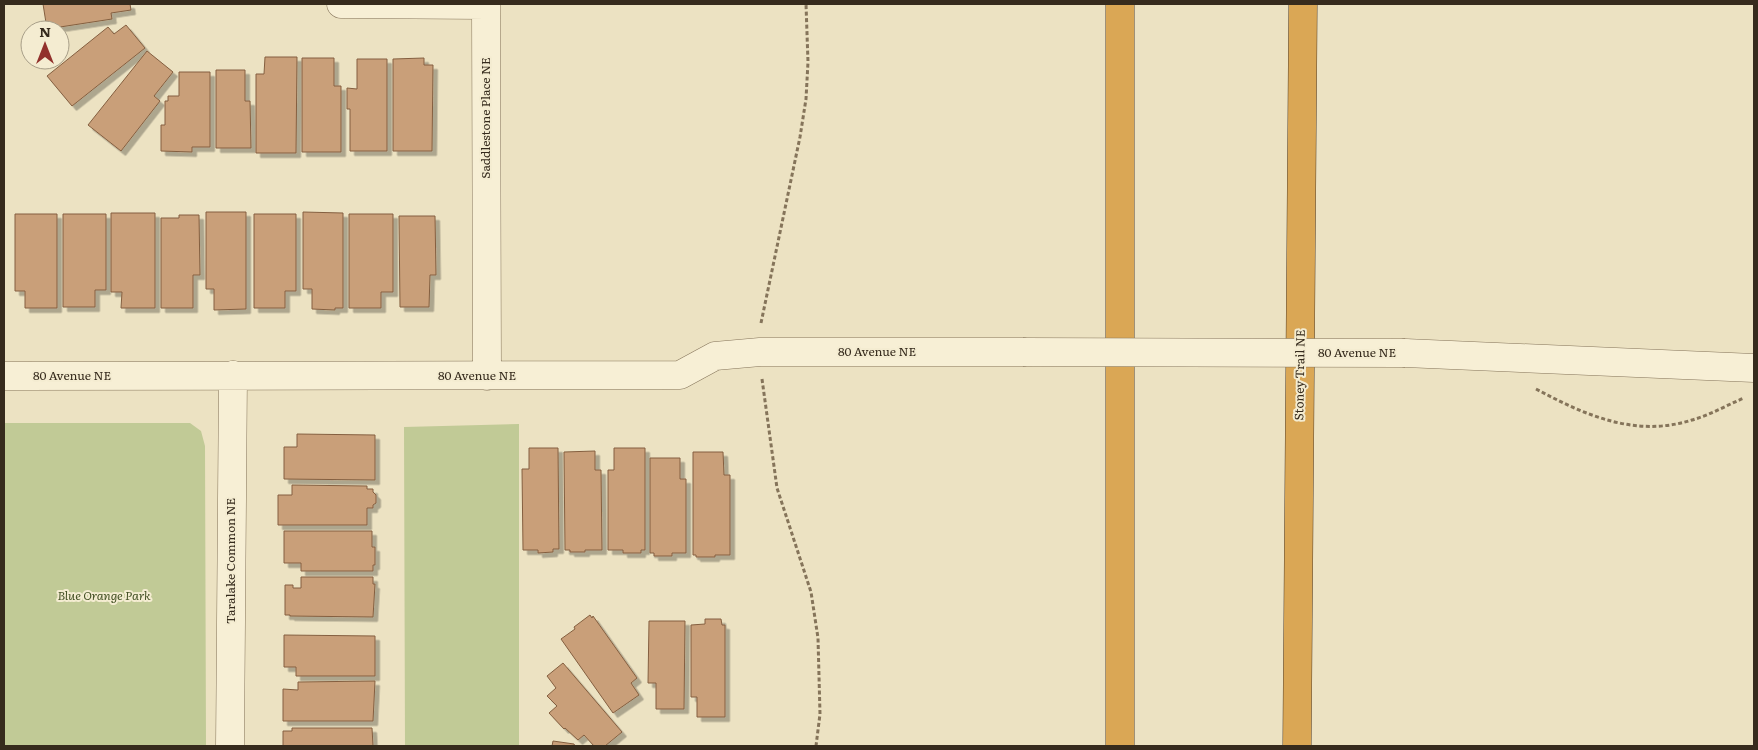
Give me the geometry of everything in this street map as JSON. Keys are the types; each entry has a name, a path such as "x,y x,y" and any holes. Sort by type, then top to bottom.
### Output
{"highway":[{"path":"1120,4 1120,746"},
{"name":"Stoney Trail NE","path":"1298,746 1303,4"}],"street":[{"name":"Saddlestone Place NE","path":"341,4 486,5 487,376"},
{"name":"80 Avenue NE","path":"4,376 680,375 715,356 760,352 1405,353 1754,368"},
{"name":"Taralake Common NE","path":"230,746 232,375"}],"path":[{"path":"1535,389 1575,410 1607,421 1660,426 1692,420 1746,397"}],"green space":[{"name":"Blue Orange Park","path":"4,423 190,423 201,431 205,446 206,746 4,746"},
{"path":"519,424 519,746 405,746 404,427"}],"building":[{"path":"43,4 130,4 131,10 111,13 112,19 70,25 70,20 46,20"},
{"path":"126,25 145,48 72,106 47,76 54,70 70,70 70,58 108,27 114,34"},
{"path":"147,51 173,72 154,96 160,101 121,151 88,125"},
{"path":"265,57 297,57 296,153 256,153 256,74 264,74"},
{"path":"302,58 334,58 334,86 341,86 341,152 302,152"},
{"path":"424,58 424,65 433,65 432,151 393,151 393,59"},
{"path":"357,59 387,59 387,151 350,151 350,109 347,109 347,88 357,89"},
{"path":"216,70 245,70 245,101 250,101 251,148 216,148"},
{"path":"179,72 210,72 210,147 192,147 192,152 161,151 161,125 165,125 165,101 168,101 168,96 179,96"},
{"path":"206,212 246,212 246,309 214,310 214,289 206,289"},
{"path":"303,212 343,213 343,308 335,308 335,310 312,309 312,289 303,289"},
{"path":"111,213 155,213 155,308 121,308 122,292 111,292"},
{"path":"15,214 57,214 57,308 25,308 25,291 15,291"},
{"path":"63,214 106,214 106,290 95,290 95,307 63,307"},
{"path":"254,214 296,214 296,291 285,291 285,308 254,308"},
{"path":"349,214 393,214 393,292 381,292 381,308 349,308"},
{"path":"179,215 199,215 200,275 193,275 193,308 161,308 161,218 179,218"},
{"path":"399,216 435,216 436,275 430,275 429,307 400,307"},
{"path":"297,434 375,435 375,480 284,479 284,447 297,447"},
{"path":"529,448 558,448 559,549 553,549 553,552 538,553 538,550 523,550 522,469 529,469"},
{"path":"614,448 645,448 645,550 641,550 641,553 623,553 623,550 608,550 608,470 614,470"},
{"path":"595,451 595,470 601,470 602,550 570,552 570,550 565,550 564,452"},
{"path":"693,452 723,452 724,475 730,475 730,555 696,557 696,555 693,555"},
{"path":"650,458 680,458 680,479 686,479 686,553 672,553 672,556 654,556 654,553 650,553"},
{"path":"292,485 367,486 367,489 373,489 376,495 376,503 373,505 373,508 367,508 367,525 278,525 278,495 292,495"},
{"path":"284,531 372,531 372,547 375,547 373,571 301,571 301,563 284,563"},
{"path":"301,577 373,577 373,584 375,584 373,617 285,615 285,585 301,588"},
{"path":"590,615 592,618 593,616 637,678 631,683 639,695 613,713 561,639"},
{"path":"705,619 721,619 722,625 725,625 725,717 697,717 697,697 691,697 691,625 705,624"},
{"path":"649,621 685,621 684,709 656,709 656,683 648,683"},
{"path":"284,635 375,636 375,676 296,676 296,667 284,667"},
{"path":"563,663 622,732 605,746 594,746 584,735 578,740 549,713 557,706 547,696 556,688 547,676"},
{"path":"375,681 373,721 283,721 283,689 298,690 298,682"},
{"path":"292,728 372,728 373,746 283,746 283,731 292,731"},
{"path":"553,741 574,744 575,746 552,746"}]}
